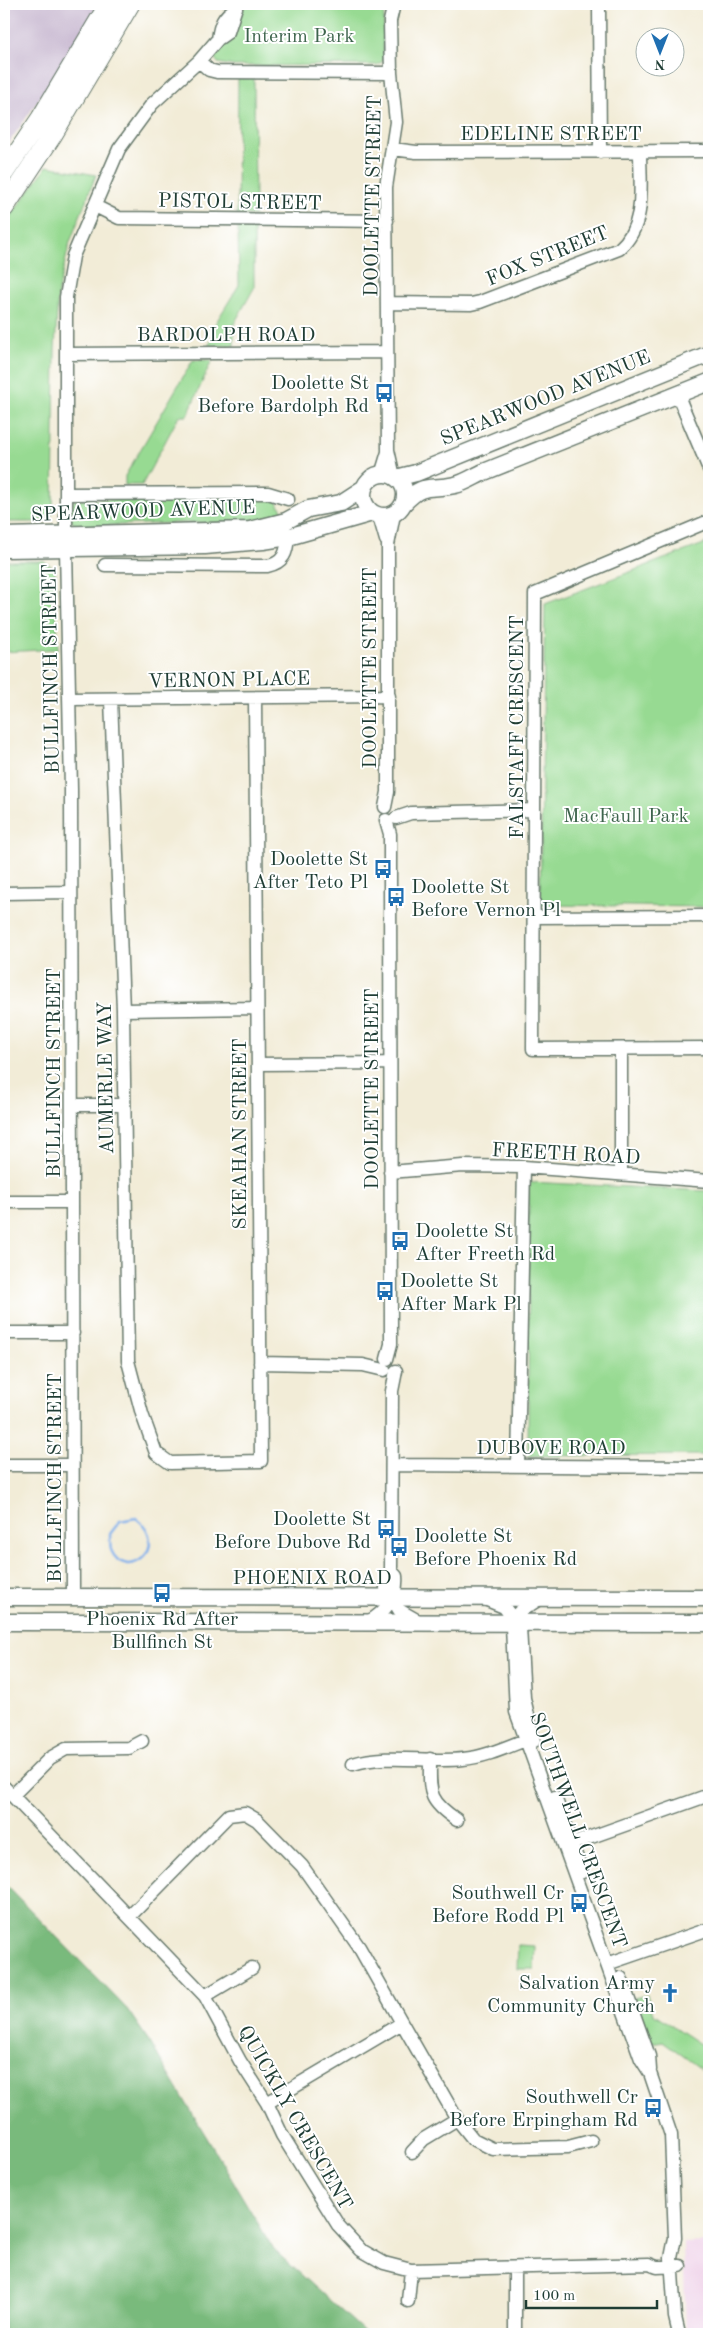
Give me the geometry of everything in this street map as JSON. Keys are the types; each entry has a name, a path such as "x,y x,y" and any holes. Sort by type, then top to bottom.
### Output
{"highway":[{"path":"4,173 41,118 109,4"},
{"path":"4,208 53,134 130,4"}],"main road":[{"name":"SPEARWOOD AVENUE","path":"4,549 66,542 250,530 286,521 308,509 341,503 364,488 371,479 416,473 709,354"},
{"name":"SPEARWOOD AVENUE","path":"4,536 66,542 205,546 288,537 387,511 424,488 461,483 484,472 709,382"},
{"path":"364,488 364,502 387,511 404,489 391,477"},
{"name":"PHOENIX ROAD","path":"4,1597 709,1598"},
{"path":"4,1622 709,1623"}],"street":[{"name":"DOOLETTE STREET","path":"391,477 388,450 387,178 396,122 391,73 390,14 394,4"},
{"path":"599,4 600,152"},
{"name":"BULLFINCH STREET","path":"73,1598 71,892 66,542 66,297 73,256 119,149 152,104 199,61 218,39 228,32 236,6"},
{"path":"199,61 209,70 217,72 391,73"},
{"name":"EDELINE STREET","path":"392,149 416,152 709,151"},
{"name":"FOX STREET","path":"388,303 471,304 480,302 619,249 627,242 638,224 640,152"},
{"name":"PISTOL STREET","path":"95,206 119,218 387,221"},
{"name":"BARDOLPH ROAD","path":"66,354 388,352"},
{"path":"678,396 709,469"},
{"name":"SPEARWOOD AVENUE","path":"66,494 268,493 288,499"},
{"name":"DOOLETTE STREET","path":"387,511 388,792 392,813 390,834 391,1344 389,1366 392,1392 392,1571 388,1576 386,1588 391,1598"},
{"name":"FALSTAFF CRESCENT","path":"621,1049 533,1049 535,594 709,521"},
{"path":"105,565 274,565 287,552 288,537"},
{"name":"VERNON PLACE","path":"69,699 389,696"},
{"name":"SKEAHAN STREET","path":"156,1453 170,1463 261,1461 254,698"},
{"name":"AUMERLE WAY","path":"111,699 123,1010 128,1361 142,1414 156,1453"},
{"path":"392,813 534,810"},
{"path":"4,893 71,892"},
{"path":"534,918 709,916"},
{"path":"123,1010 257,1008"},
{"path":"621,1174 621,1049 709,1048"},
{"path":"258,1064 390,1063"},
{"path":"72,1105 124,1105"},
{"name":"FREETH ROAD","path":"391,1168 414,1165 420,1168 463,1166 524,1167 709,1181"},
{"path":"518,1465 524,1167"},
{"path":"4,1202 72,1202"},
{"path":"4,1333 73,1333"},
{"path":"260,1363 389,1366"},
{"path":"4,1465 72,1465"},
{"name":"DUBOVE ROAD","path":"392,1465 709,1467"},
{"path":"368,1622 385,1610 391,1598 400,1610 420,1622"},
{"name":"SOUTHWELL CRESCENT","path":"483,1598 504,1606 510,1612 514,1622 520,1627 522,1633 524,1698 530,1738 611,1962 649,2056 650,2073 671,2135 676,2259 674,2317 678,2330"},
{"path":"514,1622 519,1612 541,1598"},
{"path":"353,1764 373,1758 464,1759 483,1755 530,1738"},
{"path":"8,1791 50,1758 66,1749 129,1748 142,1741"},
{"path":"430,1759 431,1789 434,1801 440,1809 457,1820"},
{"name":"QUICKLY CRESCENT","path":"8,1791 205,1996 240,2061 267,2104 282,2135 338,2225 361,2250 384,2264 411,2270 649,2264 657,2267 676,2259"},
{"path":"568,1846 709,1795"},
{"path":"129,1917 229,1815 244,1813 257,1820 302,1866 359,1947 457,2119 473,2139 493,2149 568,2146 591,2141"},
{"path":"611,1962 709,1929"},
{"path":"205,1996 252,1968"},
{"path":"267,2104 402,2023"},
{"path":"412,2152 424,2139 457,2119"},
{"path":"515,2268 515,2334"},
{"path":"408,2301 411,2270"}],"shaded area":[{"path":"4,4 98,4 81,38 4,150"},
{"path":"709,2242 709,2334 692,2334 686,2330 683,2243"}],"green space":[{"name":"Interim Park","path":"245,4 374,4 384,9 383,61 377,65 234,66 218,63 214,57 215,48 235,30"},
{"path":"238,78 254,78 255,215 237,215"},
{"path":"47,166 96,175 70,242 58,291 55,350 53,514 38,522 4,522 4,225"},
{"path":"238,226 254,226 254,288 234,324 234,346 208,346 213,338 215,324 239,285"},
{"path":"193,360 212,360 187,416 179,416 142,485 125,485 125,476"},
{"path":"267,497 277,501 283,512 259,519 233,522 76,527 70,519 70,508 74,500"},
{"name":"MacFaull Park","path":"709,542 709,907 540,905 545,604"},
{"path":"4,561 44,561 55,569 58,649 4,652"},
{"path":"529,1182 708,1191 706,1455 528,1456"},
{"path":"4,1883 127,2009 151,2044 274,2250 367,2334 4,2334"},
{"path":"518,1945 535,1946 534,1969 517,1969"},
{"path":"647,1995 653,2013 709,2050 709,2075 663,2041 651,2043 634,1998"}],"waterway":[{"path":"136,1518 146,1529 150,1540 148,1550 143,1558 135,1563 126,1564 118,1560 111,1550 110,1534 120,1521 136,1518"}],"place":[{"name":"Doolette St Before Bardolph Rd","path":"384,393"},
{"name":"Doolette St After Teto Pl","path":"383,869"},
{"name":"Doolette St Before Vernon Pl","path":"396,897"},
{"name":"Doolette St After Freeth Rd","path":"400,1241"},
{"name":"Doolette St After Mark Pl","path":"385,1291"},
{"name":"Doolette St Before Dubove Rd","path":"386,1529"},
{"name":"Doolette St Before Phoenix Rd","path":"399,1547"},
{"name":"Phoenix Rd After Bullfinch St","path":"162,1593"},
{"name":"Southwell Cr Before Rodd Pl","path":"579,1903"},
{"name":"Salvation Army Community Church","path":"670,1993"},
{"name":"Southwell Cr Before Erpingham Rd","path":"653,2108"}]}
